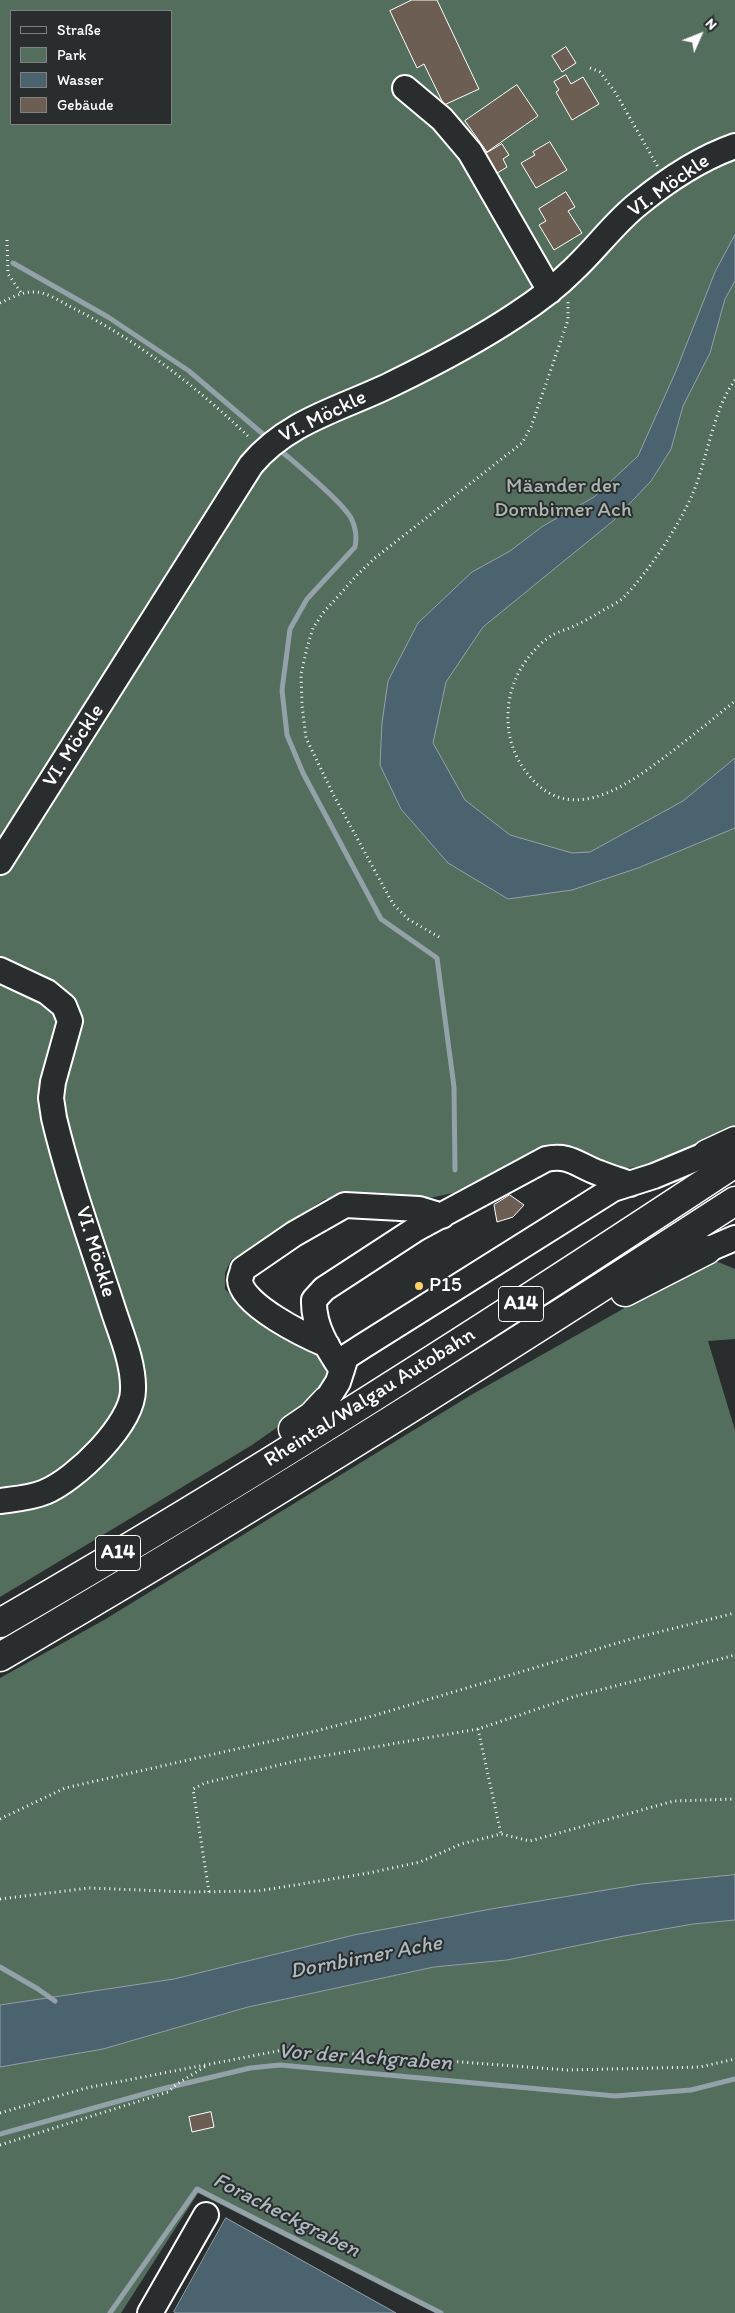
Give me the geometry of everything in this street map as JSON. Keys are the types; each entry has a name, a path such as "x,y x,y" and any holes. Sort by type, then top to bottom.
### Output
{"highway":[{"path":"707,1154 735,1141"},
{"name":"Rheintal/Walgau Autobahn","path":"0,1623 235,1482 550,1286 735,1163"},
{"name":"Rheintal/Walgau Autobahn","path":"0,1657 217,1529 549,1322 735,1201"},
{"path":"549,1322 574,1322 610,1299 707,1250"},
{"path":"235,1482 263,1450 312,1416 326,1401"}],"street":[{"path":"405,88 442,119 470,152 555,287"},
{"name":"VI. Möckle","path":"0,862 251,465 263,450 294,427 394,383 475,340 555,287 637,204 668,182 723,150 735,146"},
{"name":"VI. Möckle","path":"0,970 47,992 64,1006 70,1021 53,1082 51,1098 54,1118 126,1353 133,1389 132,1403 127,1415 101,1448 73,1475 45,1492 0,1501"},
{"path":"326,1401 338,1382 346,1358 363,1346 613,1189 707,1154"},
{"path":"342,1370 327,1345 314,1312 314,1300 324,1289 416,1229 546,1159 559,1156 574,1160 598,1173 630,1184"},
{"path":"327,1345 267,1312 246,1294 240,1281 243,1269 294,1234 345,1205 419,1209 442,1216"},
{"path":"707,1250 735,1238"},
{"path":"150,2313 206,2215"}],"path":[{"path":"590,68 600,72 615,92 668,182"},
{"path":"7,240 8,274 22,294"},
{"path":"439,937 408,919 393,904 333,794 304,730 301,674 313,628 344,588 375,558 522,443 531,427 568,320 568,305 555,287"},
{"path":"0,303 22,294 36,292 47,295 87,314 166,366 203,396 263,450"},
{"path":"735,380 716,423 693,494 662,550 623,598 598,614 551,636 524,664 514,682 508,705 508,725 517,759 536,783 553,796 569,800 590,799 612,792 638,777 735,701"},
{"path":"0,1819 65,1788 316,1731 631,1639 735,1613"},
{"path":"209,1892 193,1789 205,1783 247,1771 300,1760 478,1729 573,1697 735,1655"},
{"path":"478,1729 501,1834"},
{"path":"0,1899 89,1888 258,1892 369,1873 420,1862 460,1844 501,1834 530,1841 674,1801 735,1799"},
{"path":"0,2113 86,2088 288,2049 567,2070 700,2067 735,2059"},
{"path":"0,2145 168,2092 177,2084 210,2064"}],"green space":[{"name":"Mäander der Dornbirner Ach","path":"0,0 735,0 735,1133 652,1166 626,1168 605,1164 572,1146 540,1148 453,1193 430,1198 325,1199 231,1260 225,1273 225,1289 239,1305 318,1351 331,1367 322,1396 252,1445 0,1597"},
{"path":"711,1259 735,1269 735,1339 708,1341 735,1430 735,1875 642,1884 491,1909 354,1935 174,1979 0,2005 0,1678 104,1620 471,1395"},
{"path":"735,1920 735,2313 435,2313 198,2193 121,2313 0,2313 0,2067 103,2049 248,2007 435,1967 507,1960 624,1936 693,1924"}],"water":[{"path":"735,235 735,281 725,299 710,353 683,406 671,449 651,481 613,521 483,627 446,682 433,743 465,800 510,835 572,853 590,852 683,801 735,758 735,828 638,868 572,890 508,899 448,863 401,809 380,765 382,723 388,681 418,623 472,572 510,551 543,526 594,497 638,456 676,371 715,272"},
{"name":"Dornbirner Ache","path":"735,1875 735,1920 693,1924 624,1936 507,1960 434,1967 248,2007 103,2049 0,2067 0,2005 174,1979 354,1935 491,1909 642,1884"},
{"path":"226,2218 396,2313 174,2312"}],"building":[{"path":"412,0 437,0 479,89 444,105 424,64 417,68 390,11"},
{"path":"566,47 576,63 562,72 552,56"},
{"path":"566,75 571,84 583,77 599,104 572,120 556,92 559,90 554,82"},
{"path":"517,85 538,116 487,152 465,121"},
{"path":"550,142 567,170 536,188 521,163 535,155 533,152"},
{"path":"502,144 509,155 503,159 507,167 494,175 482,156"},
{"path":"566,192 575,207 568,211 582,233 554,250 539,225 546,221 539,209"},
{"path":"510,1195 524,1205 513,1217 497,1222 494,1205"},
{"path":"211,2112 214,2127 192,2132 189,2117"}],"waterway":[{"path":"13,263 108,317 189,371 264,435"},
{"path":"280,450 319,484 348,513 356,536 355,547 307,599 290,629 282,690 287,735 303,773 381,919 437,958 454,1087 455,1170"},
{"path":"0,1967 55,2001"},
{"name":"Vor der Achgraben","path":"0,2134 162,2089 250,2068 280,2065 615,2096 691,2090 735,2079"},
{"name":"Foracheckgraben","path":"110,2313 197,2189 441,2313"}],"place":[{"name":"P15","path":"419,1286"}]}
